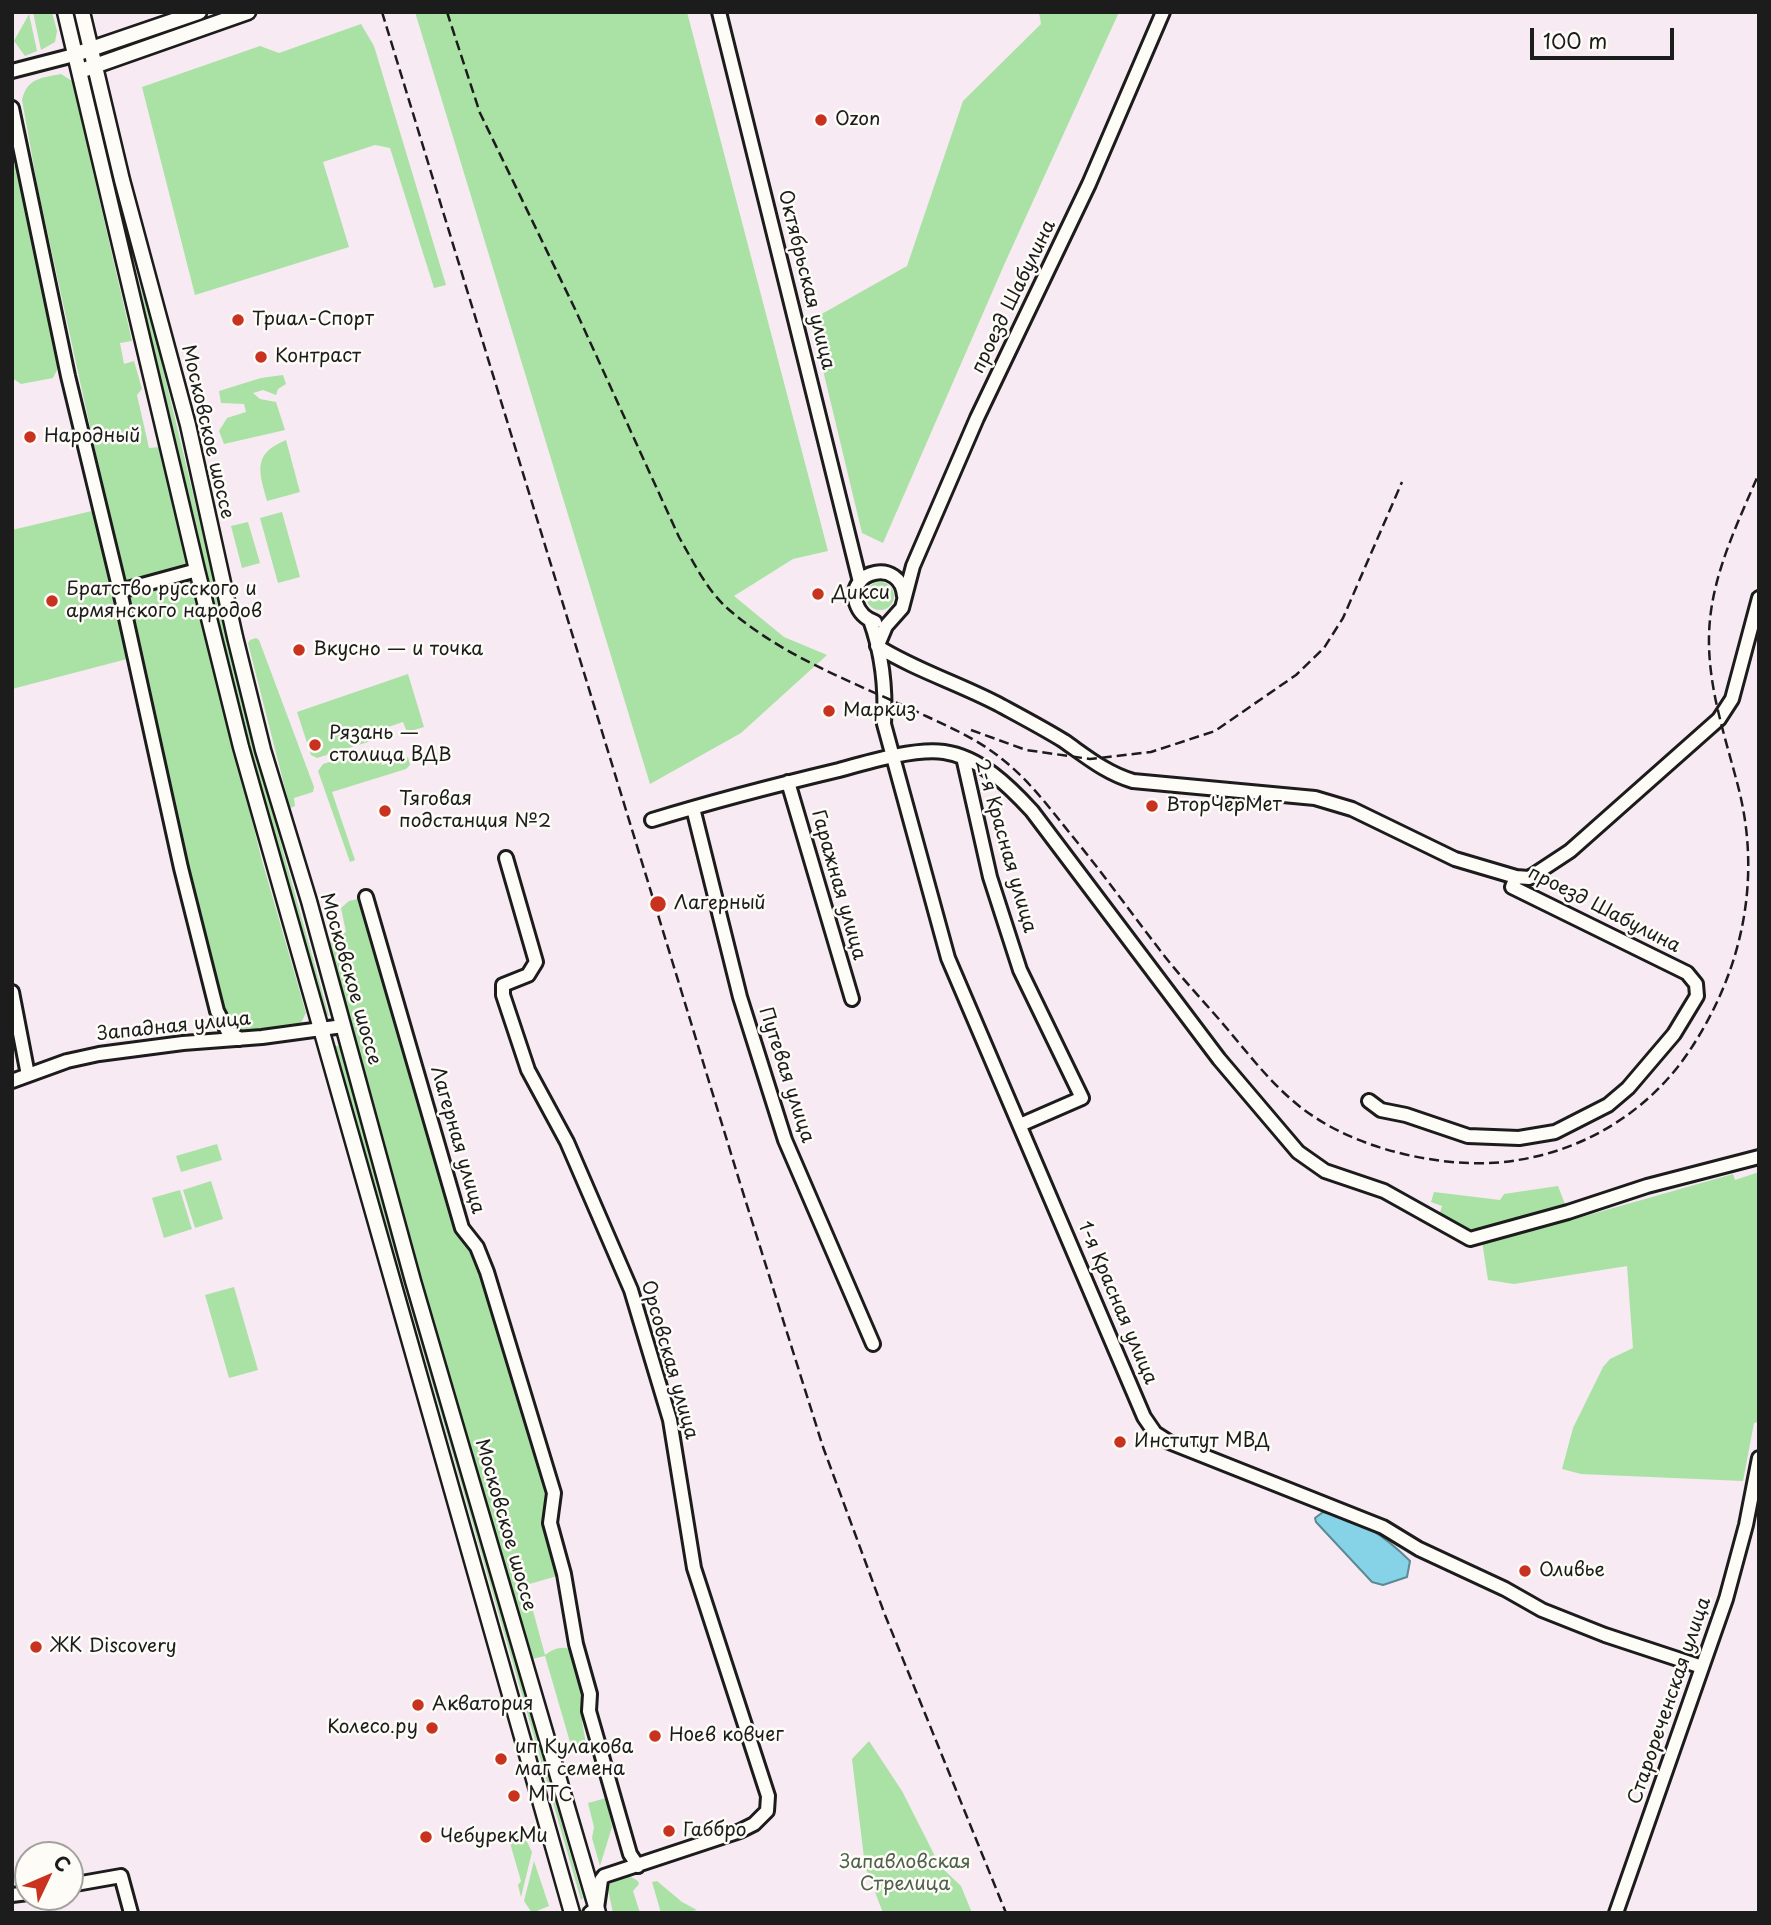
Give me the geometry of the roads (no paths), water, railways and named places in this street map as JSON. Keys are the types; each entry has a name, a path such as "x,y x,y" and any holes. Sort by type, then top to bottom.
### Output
{"main road":[{"name":"Московское шоссе","path":"65,12 241,747 572,1913"},
{"name":"Московское шоссе","path":"82,12 122,180 183,404 262,750 309,901 417,1294 595,1911"},
{"path":"74,55 199,12"},
{"path":"78,71 248,12"}],"street":[{"name":"Октябрьская улица","path":"719,12 860,582"},
{"name":"проезд Шабулина","path":"877,646 904,600 914,566 977,418 1089,184 1163,12"},
{"path":"12,71 74,55"},
{"path":"53,59 78,71"},
{"path":"12,108 68,376 120,591 181,867 217,1011 228,1032 240,1039"},
{"path":"853,557 872,573 888,573 895,577 904,592 904,600"},
{"path":"895,577 911,573 914,566"},
{"path":"120,591 197,570"},
{"path":"872,573 860,582 855,598 857,606 870,620 877,622 891,619"},
{"path":"877,646 898,659 996,703 1118,776 1133,780 1315,798 1352,809 1455,859 1528,878 1570,851 1720,719 1732,699 1759,598"},
{"name":"1-я Красная улица","path":"870,620 885,697 884,724 948,958 1144,1417 1155,1433 1169,1443 1383,1527 1419,1549 1505,1589 1542,1610 1605,1635 1702,1667"},
{"name":"2-я Красная улица","path":"652,820 893,756 943,752 964,757 990,877 1020,970 1082,1098 1020,1125"},
{"path":"964,757 1005,782 1032,811 1219,1059 1298,1152 1325,1171 1384,1191 1470,1239 1568,1212 1647,1186 1759,1157"},
{"name":"Гаражная улица","path":"788,782 852,999"},
{"name":"Путевая улица","path":"694,808 740,997 785,1140 873,1344"},
{"name":"Орсовская улица","path":"506,858 537,962 528,975 503,985 503,995 528,1070 567,1142 631,1290 670,1420 694,1567 768,1796 767,1811 754,1824 638,1866"},
{"name":"проезд Шабулина","path":"1369,1101 1381,1110 1406,1115 1468,1136 1519,1138 1555,1132 1599,1110 1628,1088 1674,1034 1697,996 1696,984 1687,973 1512,887 1516,877"},
{"name":"Лагерная улица","path":"366,897 462,1228 477,1247 487,1272 554,1493 550,1522 564,1574 576,1644 590,1694 589,1712 630,1854 638,1866"},
{"path":"12,992 28,1075"},
{"name":"Западная улица","path":"12,1081 86,1056 343,1026"},
{"name":"Старореченская улица","path":"1616,1913 1726,1600 1759,1458"},
{"path":"595,1911 604,1876 638,1866"},
{"path":"84,1883 121,1876 131,1913"}],"water":[{"path":"1323,1512 1359,1523 1392,1544 1410,1561 1407,1577 1383,1585 1372,1582 1316,1522 1315,1518"}],"railway":[{"path":"382,12 823,1447 885,1615 1006,1913"},
{"path":"447,12 480,113 575,309 679,537 713,592 727,608 773,642 823,669 967,736 1012,768 1048,806 1166,958 1269,1078 1316,1118 1361,1141 1387,1150 1441,1161 1494,1163 1544,1155 1593,1136 1637,1108 1657,1091 1690,1050 1723,988 1735,956 1747,889 1745,820 1718,712 1711,674 1709,636 1719,573 1759,473"},
{"path":"971,730 1026,750 1090,759 1151,752 1215,731 1296,675 1324,648 1343,618 1402,482"}],"place":[{"name":"Ozon","path":"821,120"},
{"name":"Триал-Спорт","path":"238,320"},
{"name":"Контраст","path":"261,357"},
{"name":"Народный","path":"30,437"},
{"name":"Дикси","path":"818,594"},
{"name":"Братство русского и армянского народов","path":"52,601"},
{"name":"Вкусно — и точка","path":"299,650"},
{"name":"Маркиз","path":"829,711"},
{"name":"Рязань — столица ВДВ","path":"315,745"},
{"name":"ВторЧерМет","path":"1152,806"},
{"name":"Тяговая подстанция №2","path":"385,811"},
{"name":"Лагерный","path":"658,904"},
{"name":"Институт МВД","path":"1120,1442"},
{"name":"Оливье","path":"1525,1571"},
{"name":"ЖК Discovery","path":"36,1647"},
{"name":"Акватория","path":"418,1705"},
{"name":"Колесо.ру","path":"432,1728"},
{"name":"Ноев ковчег","path":"655,1736"},
{"name":"ип Кулакова маг семена","path":"501,1759"},
{"name":"МТС","path":"514,1796"},
{"name":"Габбро","path":"669,1831"},
{"name":"ЧебурекМи","path":"426,1837"}],"park label":[{"name":"Запавловская Стрелица","path":"905,1874"}]}
